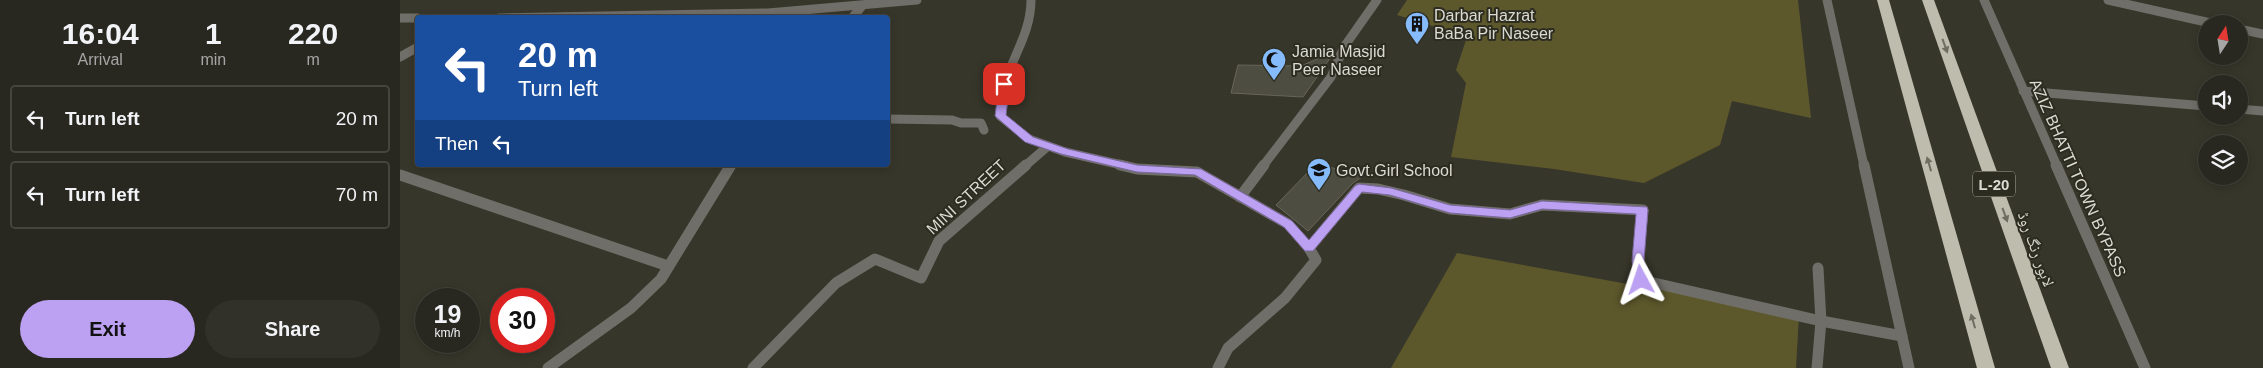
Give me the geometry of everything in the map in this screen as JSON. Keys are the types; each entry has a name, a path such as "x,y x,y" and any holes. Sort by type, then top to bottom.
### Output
{"highway":[{"path":"1883,0 1986,368"},
{"name":"لاہور رنگ روڈ","path":"1928,0 2060,368"}],"street":[{"path":"660,15 768,13 917,0"},
{"path":"1031,0 1031,11 1021,48 1004,84 1000,116 1029,139 1048,146 1137,168 1197,172 1288,224 1309,248 1316,260 1285,298 1228,348 1218,368"},
{"path":"1240,197 1331,77 1334,64 1355,30 1377,0"},
{"path":"1827,0 1908,368"},
{"name":"AZIZ BHATTI TOWN BYPASS","path":"1984,0 2145,368"},
{"path":"2108,0 2198,20"},
{"path":"854,15 862,6"},
{"path":"400,18 415,18"},
{"path":"2248,31 2263,34"},
{"path":"400,57 415,49"},
{"path":"2023,91 2198,105"},
{"path":"2248,110 2263,111"},
{"path":"890,119 952,120 960,123 981,123 984,130"},
{"name":"MINI STREET","path":"753,368 836,283 875,259 921,278 939,241 1048,146"},
{"path":"548,368 631,308 661,279 730,167"},
{"path":"400,175 668,266"},
{"path":"1309,248 1359,188 1378,189 1450,209 1510,214 1542,205 1643,210 1638,261 1641,280 1822,321 1902,336"},
{"path":"1817,368 1822,321 1818,268"}],"shaded area":[{"path":"1407,0 1798,0 1811,118 1732,101 1720,145 1644,183 1554,169 1451,157 1466,83 1456,70 1467,37 1397,15"},
{"path":"1457,253 1799,315 1796,368 1391,368"}],"building":[{"name":"Jamia Masjid Peer Naseer","path":"1335,51 1303,97 1231,93 1238,65 1301,66"},
{"name":"Govt.Girl School","path":"1317,163 1362,177 1353,183 1308,231 1276,205"}],"place":[{"name":"Darbar Hazrat BaBa Pir Naseer","path":"1417,45"},
{"name":"Jamia Masjid Peer Naseer","path":"1274,81"},
{"name":"Govt.Girl School","path":"1319,191"}],"route":[{"path":"1004,84 1000,116 1029,139 1065,152 1137,168 1197,172 1288,224 1309,248 1359,188 1378,189 1404,195 1450,209 1510,214 1542,205 1643,210 1638,261 1641,280"}]}
